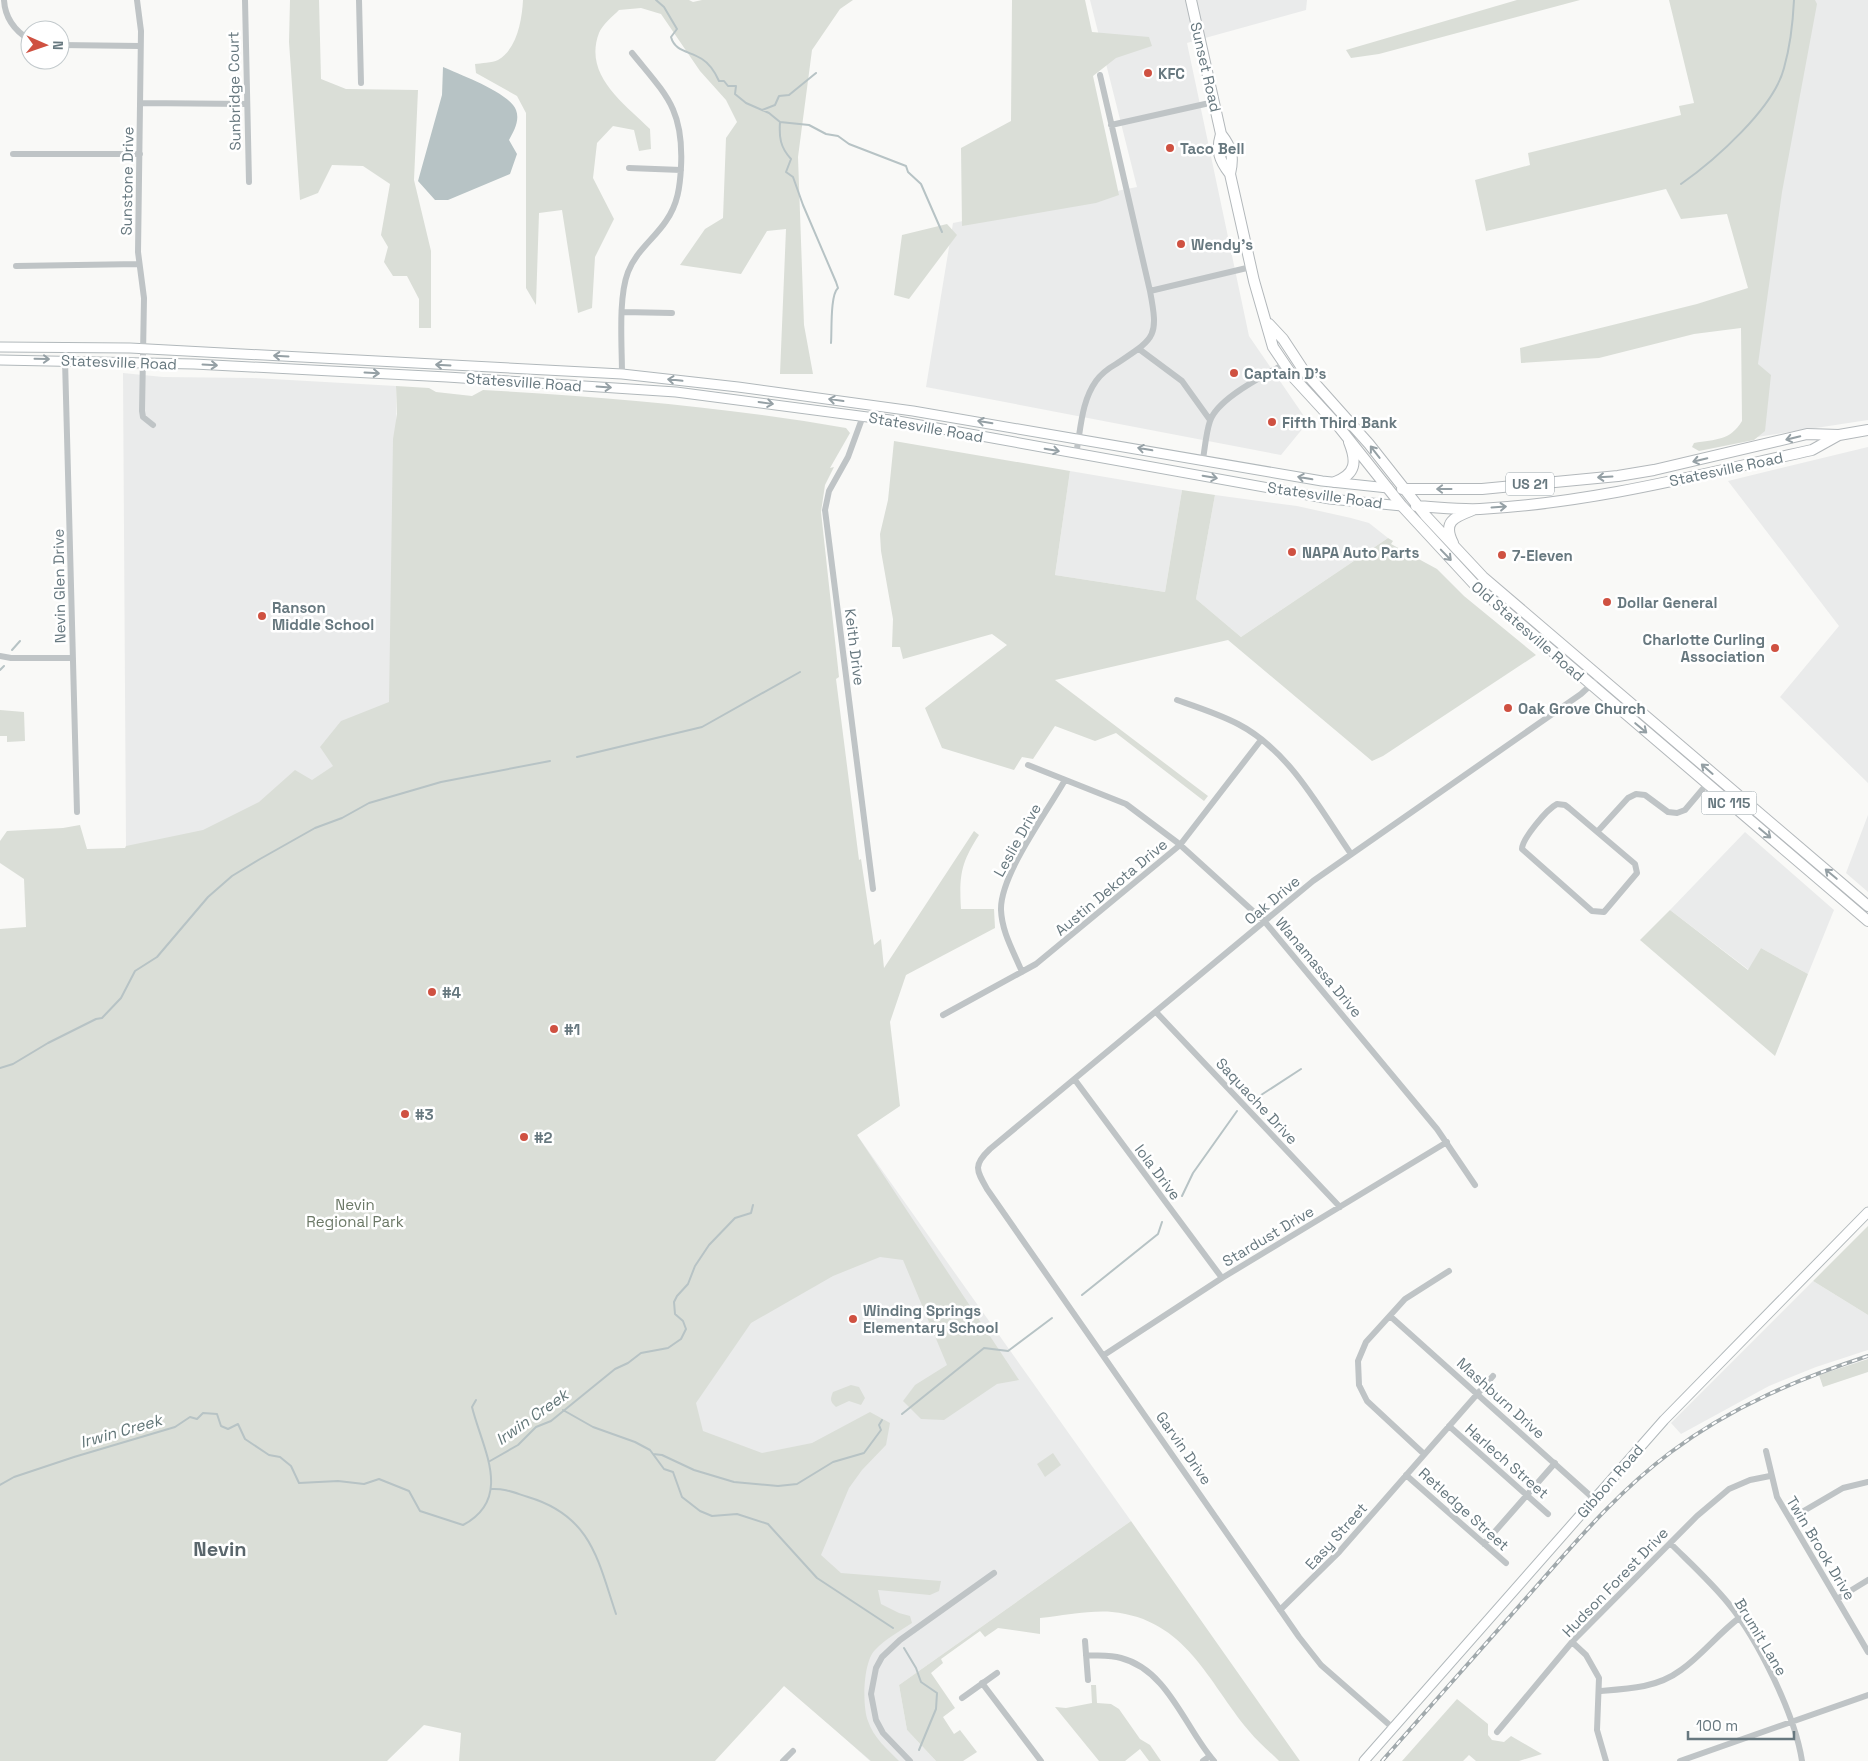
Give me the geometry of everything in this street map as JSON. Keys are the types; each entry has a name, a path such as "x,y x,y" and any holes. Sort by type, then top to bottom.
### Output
{"main road":[{"name":"Sunset Road","path":"1191,0 1221,134 1217,148 1220,162 1230,174 1251,267 1273,347 1308,395 1347,436 1402,506"},
{"name":"Sunset Road","path":"1268,324 1283,339 1304,371 1406,489"},
{"name":"Statesville Road","path":"0,347 65,346 144,349 622,374 884,406 1335,482 1406,489 1482,489 1618,476 1654,470 1807,434 1839,435 1868,430"},
{"name":"Statesville Road","path":"0,360 144,362 621,388 741,400 863,416 1330,499 1402,506 1477,509 1581,498 1656,485 1812,450 1839,435"},
{"path":"1335,482 1347,477 1353,466 1352,450 1347,436"},
{"path":"1654,470 1656,485"},
{"name":"Old Statesville Road","path":"1406,489 1418,506 1483,577 1868,906"},
{"name":"Old Statesville Road","path":"1402,506 1475,585 1868,921"},
{"path":"1456,548 1450,536 1450,523 1461,514 1477,509"},
{"name":"Gibbon Road","path":"1364,1761 1680,1403 1868,1212"}],"street":[{"path":"4,0 9,19 20,32"},
{"name":"Sunstone Drive","path":"137,0 140,46 139,264 144,298 142,411 143,416 153,425"},
{"name":"Sunbridge Court","path":"245,0 249,182"},
{"path":"359,0 361,83"},
{"path":"70,45 140,46"},
{"path":"622,374 623,294 627,274 642,248 670,214 680,189 681,170 681,132 673,105 632,53"},
{"path":"1076,454 1083,411 1090,390 1098,378 1147,343 1155,326 1150,291 1100,75"},
{"path":"1111,125 1214,102"},
{"path":"140,103 247,104"},
{"path":"13,154 140,154"},
{"path":"629,168 681,170"},
{"path":"16,266 139,264"},
{"path":"1150,291 1251,267"},
{"path":"623,312 672,312"},
{"path":"1139,349 1182,381 1210,420"},
{"name":"Nevin Glen Drive","path":"65,360 77,812"},
{"path":"1203,459 1210,420 1214,412 1229,399 1284,364"},
{"name":"Keith Drive","path":"863,416 848,457 829,491 825,510 873,889"},
{"path":"0,656 11,658 73,658"},
{"name":"Oak Drive","path":"978,1164 981,1157 990,1149 1313,881 1486,762 1590,685 1599,676"},
{"path":"1177,700 1239,724 1261,740 1291,767 1351,854"},
{"name":"Austin Dekota Drive","path":"943,1015 1022,972 1055,949 1180,845 1261,740"},
{"name":"Wanamassa Drive","path":"1028,766 1126,804 1180,845 1265,922 1447,1142 1474,1185"},
{"name":"Leslie Drive","path":"1022,972 1004,927 1001,910 1002,896 1014,868 1065,780"},
{"path":"1598,830 1628,798 1636,794 1646,795 1668,812 1677,813 1685,810 1707,784"},
{"path":"1556,804 1564,805 1598,830 1635,864 1637,873 1608,909 1598,913 1592,911 1525,853 1522,845 1533,829 1556,804"},
{"name":"Saquache Drive","path":"1156,1012 1340,1206"},
{"name":"Iola Drive","path":"1075,1080 1222,1278"},
{"name":"Stardust Drive","path":"1104,1355 1222,1278 1447,1142"},
{"name":"Garvin Drive","path":"978,1164 979,1175 987,1189 1280,1610 1322,1665 1392,1728"},
{"path":"1424,1454 1370,1406 1359,1385 1357,1367 1361,1351 1410,1295 1449,1271"},
{"name":"Mashburn Drive","path":"1390,1316 1594,1499"},
{"name":"Easy Street","path":"1280,1610 1316,1577 1493,1376"},
{"name":"Harlech Street","path":"1449,1426 1548,1514"},
{"name":"Twin Brook Drive","path":"1766,1451 1770,1476 1777,1497 1868,1652"},
{"path":"1484,1544 1555,1463"},
{"name":"Retledge Street","path":"1406,1475 1506,1563"},
{"name":"Hudson Forest Drive","path":"1497,1732 1572,1642 1670,1543 1729,1489 1750,1480 1770,1476"},
{"path":"1790,1519 1843,1488 1868,1482"},
{"name":"Brumit Lane","path":"1670,1543 1728,1603 1739,1618 1776,1686 1791,1721 1802,1761"},
{"path":"910,1761 887,1738 876,1720 872,1694 876,1668 882,1657 900,1640 994,1573"},
{"path":"1837,1599 1868,1580"},
{"path":"1599,1691 1634,1689 1666,1679 1681,1670 1739,1618"},
{"path":"1086,1641 1088,1680"},
{"path":"1572,1642 1594,1666 1599,1678 1597,1730 1606,1761"},
{"path":"1086,1656 1122,1658 1145,1670 1161,1685 1212,1758 1203,1761"},
{"path":"962,1698 997,1673"},
{"path":"982,1683 1041,1761"},
{"path":"1680,1761 1705,1758 1791,1721 1868,1695"},
{"path":"783,1761 792,1751"}],"shaded area":[{"path":"1090,0 1307,0 1306,10 1187,43 1249,336 1308,422 1281,455 926,387 953,223 1137,187"},
{"path":"1813,0 1868,0 1868,420 1744,439 1773,228"},
{"path":"443,67 484,85 505,97 512,104 516,110 517,122 509,140 517,154 510,174 448,200 435,200 418,181 442,95"},
{"name":"Ranson Middle School","path":"123,373 163,377 252,378 396,386 402,858 126,846"},
{"path":"1868,447 1868,783 1780,697 1839,626 1728,481"},
{"path":"1070,471 1182,490 1165,592 1055,575"},
{"path":"1215,495 1297,506 1351,518 1369,523 1388,538 1241,637 1196,599"},
{"path":"1868,815 1868,892 1846,873"},
{"path":"1745,832 1834,910 1808,974 1761,948 1749,970 1670,910"},
{"name":"Winding Springs Elementary School","path":"857,1135 1131,1521 899,1685 907,1730 936,1761 870,1761 582,1503"},
{"path":"1813,1281 1868,1315 1868,1350 1816,1367 1769,1386 1681,1434 1671,1423"}],"green space":[{"path":"290,0 319,0 321,79 346,89 418,90 414,180 431,251 431,328 419,328 419,299 407,276 393,276 384,262 388,247 381,235 390,184 363,166 332,165 318,193 300,200 289,42"},
{"path":"523,0 689,0 693,2 702,0 853,0 840,9 812,50 798,157 804,325 813,374 780,374 786,229 767,231 741,274 680,265 705,229 723,218 726,138 737,122 726,100 700,71 661,14 641,8 619,10 600,30 596,48 597,62 601,75 609,87 650,129 651,149 639,151 634,130 613,126 597,143 593,178 614,219 595,257 592,308 578,313 562,210 539,213 536,305 526,288 526,113 517,96 476,73 475,64 498,60 510,49 520,25"},
{"path":"1012,0 1085,0 1092,32 1149,37 1152,46 1116,58 1093,76 1119,195 1096,203 962,226 961,148 1011,121"},
{"path":"1517,0 1580,0 1379,54 1351,58 1346,50"},
{"path":"1669,0 1815,0 1817,4 1782,192 1758,364 1771,375 1765,431 1754,440 1699,451 1692,447 1694,443 1716,440 1727,436 1742,421 1741,328 1694,334 1599,358 1521,363 1520,348 1697,304 1748,288 1727,214 1681,219 1666,189 1486,231 1475,180 1530,165 1528,153 1681,115 1679,106 1694,103"},
{"path":"947,224 957,235 909,299 894,295 902,235"},
{"name":"Nevin Regional Park","path":"396,386 429,388 436,392 472,396 483,390 665,404 756,414 846,428 850,433 830,468 834,467 825,485 821,512 839,677 836,679 859,860 861,859 874,945 881,939 884,968 974,831 979,835 968,854 962,870 960,887 961,909 994,909 995,928 906,975 890,1022 900,1106 857,1135 1019,1380 997,1384 944,1420 921,1419 903,1401 915,1385 947,1365 903,1260 880,1257 833,1276 751,1323 696,1403 703,1431 762,1453 812,1443 870,1412 890,1423 886,1445 862,1470 849,1488 821,1555 841,1573 941,1581 939,1591 930,1595 878,1590 881,1604 910,1616 912,1623 875,1650 868,1664 865,1684 866,1714 870,1727 881,1743 899,1761 871,1761 784,1686 715,1761 459,1761 461,1733 424,1725 387,1761 0,1761 0,929 26,927 24,879 0,863 0,841 7,831 63,828 80,825 87,849 125,848 126,846 203,830 259,802 295,770 312,780 333,766 320,747 341,721 389,702 393,439 397,414"},
{"path":"894,441 1070,471 1055,575 1165,592 1182,490 1215,495 1196,599 1241,637 1388,538 1393,541 1391,544 1437,569 1464,596 1536,655 1383,756 1372,761 1228,640 1055,680 1208,796 1204,801 1116,733 1095,741 1055,726 1033,759 1022,757 1014,770 942,748 925,708 1007,645 992,634 903,659 900,647 892,647 893,619 881,551 880,534 888,500"},
{"path":"0,710 24,712 25,741 7,742 7,736 0,736"},
{"path":"1670,910 1748,970 1761,948 1808,974 1775,1056 1640,940"},
{"path":"1868,1226 1868,1315 1813,1281"},
{"path":"1868,1359 1868,1372 1823,1387 1819,1375"},
{"path":"851,1385 859,1387 865,1398 861,1405 849,1401 836,1407 831,1400 833,1392"},
{"path":"1053,1453 1061,1465 1045,1477 1037,1464"},
{"path":"1131,1521 1300,1761 1279,1761 1260,1743 1234,1712 1193,1656 1177,1640 1159,1627 1137,1617 1112,1612 1086,1612 1040,1618 1040,1634 998,1628 985,1637 980,1631 941,1659 943,1663 931,1673 955,1708 943,1717 954,1734 960,1730 977,1752 963,1761 936,1761 907,1730 899,1685"},
{"path":"1091,1685 1096,1685 1097,1703 1111,1704 1119,1709 1140,1739 1150,1745 1161,1761 1149,1761 1140,1749 1125,1761 1099,1761 1055,1707 1066,1708 1092,1703"},
{"path":"1457,1699 1488,1724 1488,1735 1492,1740 1504,1742 1511,1736 1542,1754 1519,1761 1476,1761 1469,1755 1463,1761 1402,1761"}],"waterway":[{"path":"656,0 664,7 677,29 671,37 676,46 705,61 712,68 719,81 724,81 728,86 736,86 735,94 746,103 769,113 780,122 809,125 826,134 838,136 849,144 906,166 908,172 921,184 942,232"},
{"path":"1681,184 1710,162 1741,132 1756,116 1778,84 1784,68 1791,34 1794,0"},
{"path":"762,110 775,105 779,96 789,95 816,73"},
{"path":"780,122 781,142 791,159 786,172 793,177 838,288 835,292 833,305 831,343"},
{"path":"12,650 20,641"},
{"path":"0,670 4,666"},
{"path":"577,757 702,727 800,672"},
{"path":"0,1068 13,1064 48,1043 96,1019 102,1018 121,998 135,971 157,957 208,897 232,876 315,828 342,818 369,803 441,782 550,761"},
{"path":"1258,1097 1301,1069"},
{"path":"1182,1196 1193,1173 1237,1111"},
{"name":"Irwin Creek","path":"490,1461 518,1445 536,1427 551,1421 615,1369 628,1363 641,1353 668,1348 681,1339 686,1329 683,1321 675,1314 674,1302 677,1296 688,1284 695,1266 709,1245 735,1218 751,1213 753,1205"},
{"path":"1082,1295 1158,1234 1162,1222"},
{"path":"902,1414 984,1348 1008,1351 1052,1318"},
{"name":"Irwin Creek","path":"0,1485 14,1477 74,1457 175,1427 190,1417 197,1419 203,1413 217,1414 221,1426 228,1429 238,1424 245,1439 269,1455 280,1457 291,1466 299,1483 338,1481 364,1484 379,1479 409,1491 420,1511 463,1525 478,1514 487,1501 491,1487 487,1455 472,1407 476,1400"},
{"path":"563,1410 593,1427 635,1442 650,1450 664,1469 673,1472 682,1497 700,1511 712,1516 737,1514 768,1524 817,1578 893,1628"},
{"path":"653,1454 662,1455 694,1470 734,1482 778,1486 797,1484 833,1462 864,1453 881,1430 879,1425 882,1420"},
{"path":"491,1489 510,1491 549,1505 566,1516 579,1528 597,1559 616,1614"},
{"path":"904,1648 916,1668 921,1682 937,1693 936,1709 919,1750"}],"railway":[{"path":"1382,1761 1579,1539 1613,1502 1651,1468 1694,1436 1741,1408 1816,1374 1868,1356"}],"place":[{"name":"KFC","path":"1148,73"},
{"name":"Taco Bell","path":"1170,148"},
{"name":"Wendy's","path":"1181,244"},
{"name":"Captain D's","path":"1234,373"},
{"name":"Fifth Third Bank","path":"1272,422"},
{"name":"NAPA Auto Parts","path":"1292,552"},
{"name":"7-Eleven","path":"1502,555"},
{"name":"Dollar General","path":"1607,602"},
{"name":"Ranson Middle School","path":"262,616"},
{"name":"Charlotte Curling Association","path":"1775,648"},
{"name":"Oak Grove Church","path":"1508,708"},
{"name":"#4","path":"432,992"},
{"name":"#1","path":"554,1029"},
{"name":"#3","path":"405,1114"},
{"name":"#2","path":"524,1137"},
{"name":"Winding Springs Elementary School","path":"853,1319"}],"district":[{"name":"Nevin","path":"220,1549"}]}
